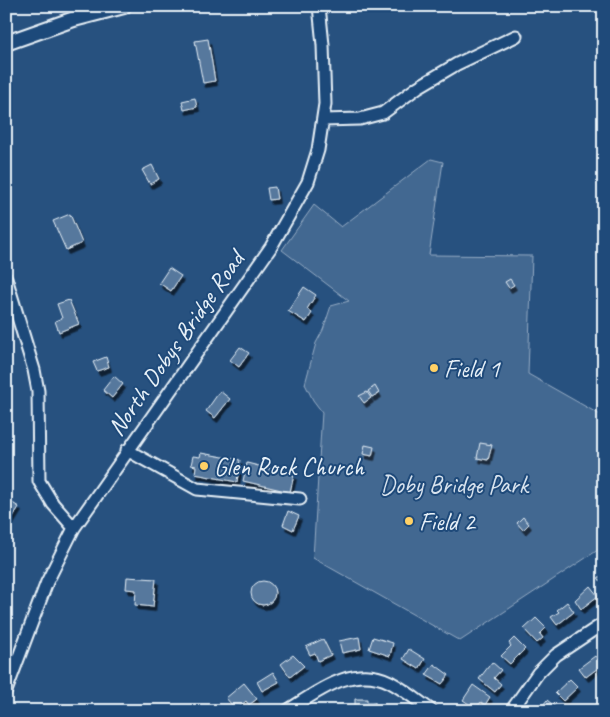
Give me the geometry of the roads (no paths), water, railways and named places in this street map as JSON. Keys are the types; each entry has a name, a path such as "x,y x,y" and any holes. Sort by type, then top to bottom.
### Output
{"main road":[{"path":"6,43 74,19 124,6"}],"street":[{"name":"North Dobys Bridge Road","path":"6,691 47,582 74,528 292,214 314,167 323,120 325,77 319,6"},
{"path":"323,120 360,119 383,112 457,64 516,36"},
{"path":"6,278 34,370 38,391 39,481 53,504 74,528"},
{"path":"127,450 197,488 300,499"},
{"path":"511,711 538,673 556,655 604,623"},
{"path":"287,711 341,679 359,675 372,676 391,682 432,711"}],"place":[{"name":"Field 1","path":"434,368"},
{"name":"Glen Rock Church","path":"204,466"},
{"name":"Field 2","path":"409,521"}],"park label":[{"name":"Doby Bridge Park","path":"454,484"}]}
